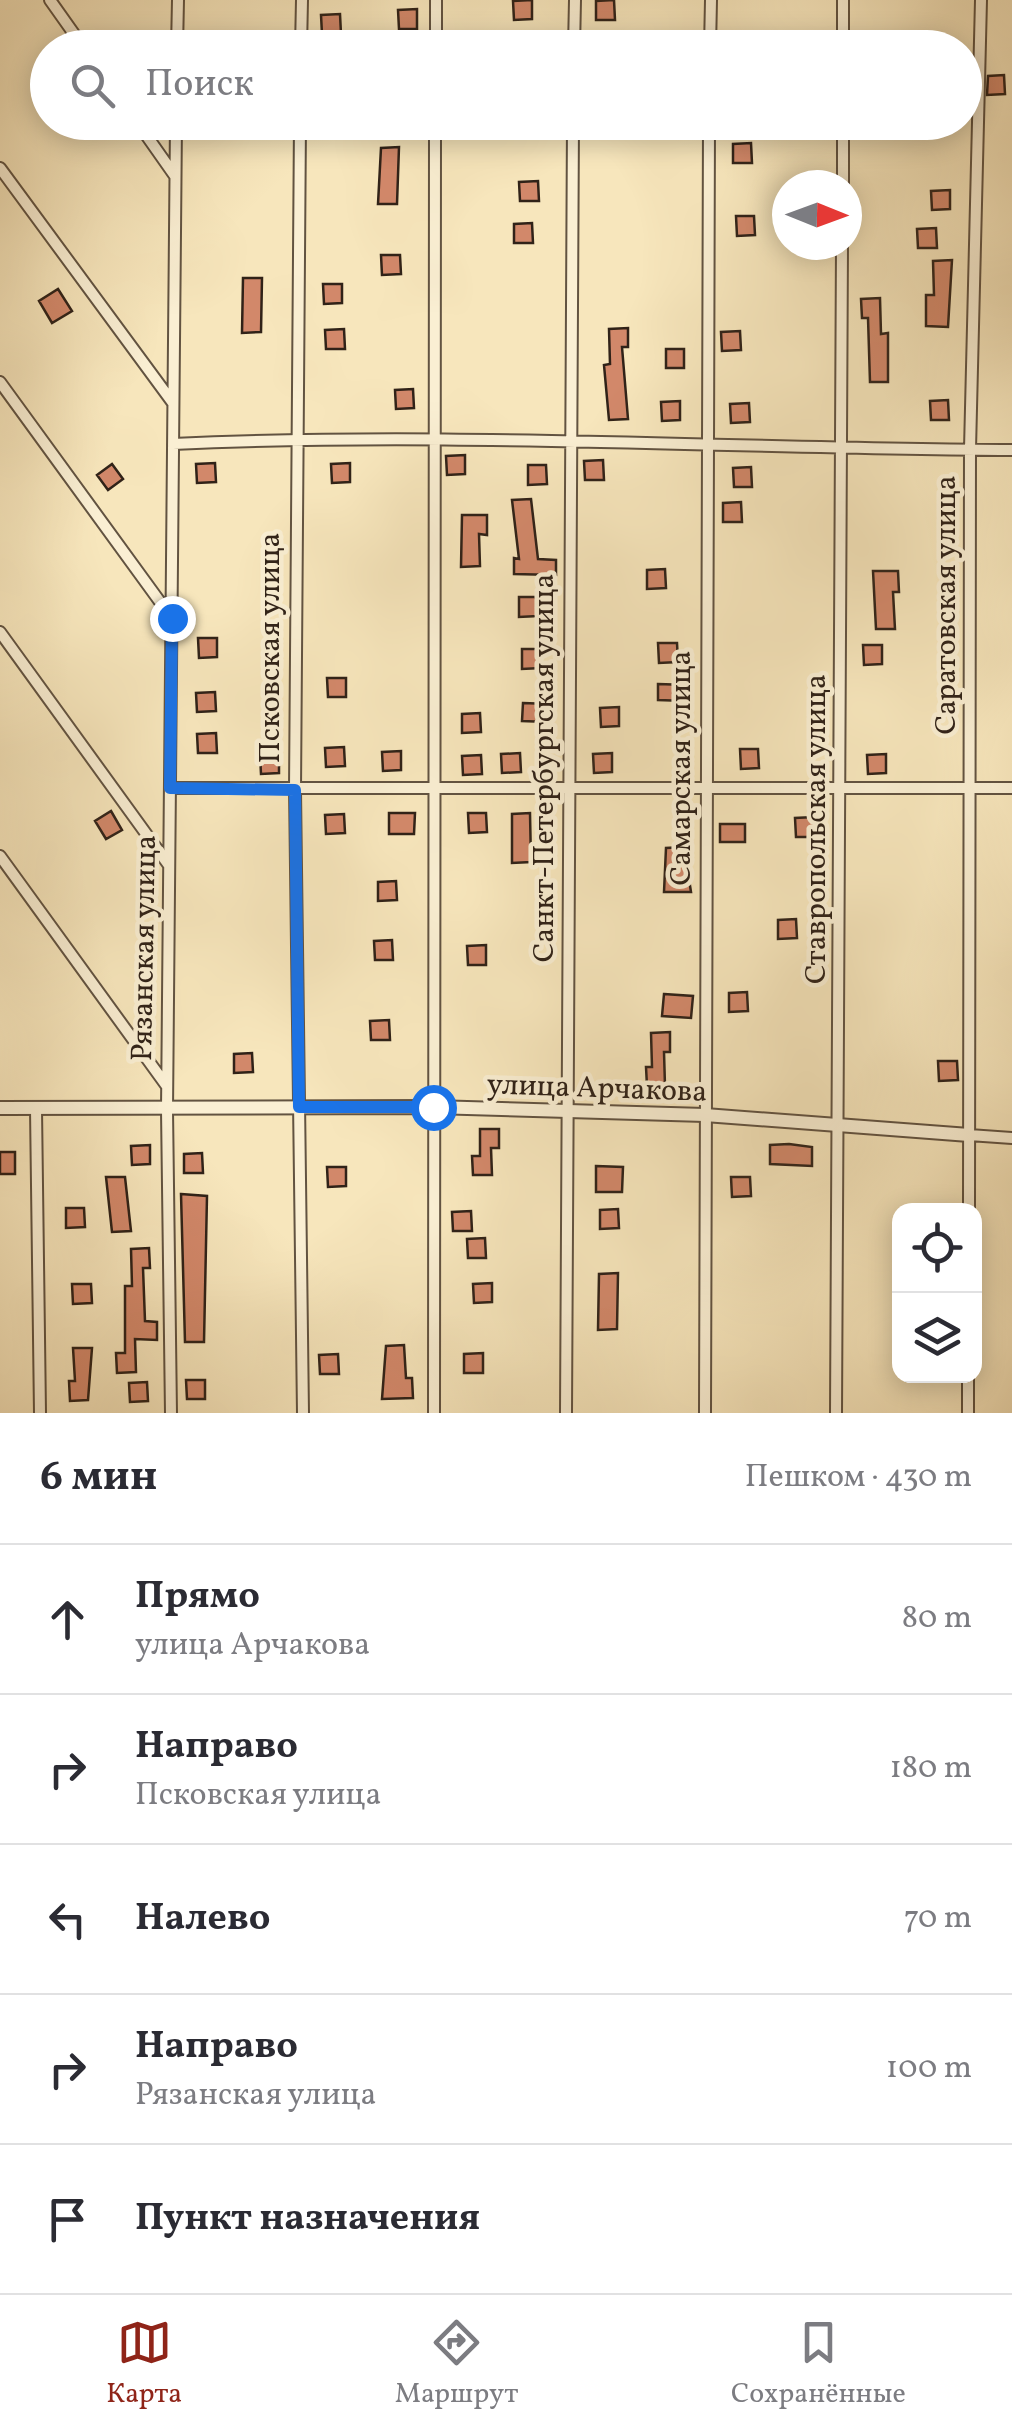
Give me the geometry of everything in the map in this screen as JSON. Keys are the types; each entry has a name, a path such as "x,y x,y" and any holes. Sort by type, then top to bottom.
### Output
{"street":[{"path":"50,0 71,30"},
{"path":"177,30 178,0"},
{"path":"302,0 302,30"},
{"path":"436,0 436,30"},
{"path":"574,30 575,0"},
{"path":"710,30 711,0"},
{"path":"842,0 842,30"},
{"name":"Саратовская улица","path":"980,30 981,0"},
{"path":"150,140 176,177"},
{"name":"Рязанская улица","path":"171,1413 167,1085 176,140"},
{"name":"Псковская улица","path":"300,140 294,438 303,1413"},
{"path":"434,1413 436,140"},
{"name":"Санкт-Петербургская улица","path":"566,1413 574,140"},
{"name":"Самарская улица","path":"705,1413 709,140"},
{"path":"842,140 842,170"},
{"name":"Саратовская улица","path":"969,1203 970,450 978,140"},
{"path":"0,168 174,404"},
{"name":"Ставропольская улица","path":"836,1413 842,260"},
{"path":"0,382 172,618"},
{"path":"173,444 294,438 706,441 1012,450"},
{"path":"0,632 169,864"},
{"path":"170,788 1012,788"},
{"path":"0,856 167,1085"},
{"name":"улица Арчакова","path":"0,1108 433,1107 705,1114 1012,1138"},
{"path":"36,1109 40,1413"},
{"path":"968,1383 968,1413"}],"building":[{"path":"532,0 532,19 514,20 513,1"},
{"path":"614,0 615,20 596,20 596,1"},
{"path":"417,9 417,29 399,29 398,10"},
{"path":"340,14 341,30 322,30 321,15"},
{"path":"1004,75 1005,94 987,95 988,76"},
{"path":"751,143 752,163 733,163 733,144"},
{"path":"399,147 397,204 378,204 381,148"},
{"path":"538,181 539,201 520,201 519,182"},
{"path":"950,190 950,209 932,210 931,191"},
{"path":"736,216 754,216 755,235 737,236"},
{"path":"532,223 533,243 514,243 514,224"},
{"path":"936,228 937,248 918,248 917,229"},
{"path":"381,255 400,255 401,274 382,275"},
{"path":"952,260 948,327 926,326 926,295 934,295 933,261"},
{"path":"243,278 262,278 261,332 242,333"},
{"path":"323,284 342,284 342,303 324,304"},
{"path":"58,289 72,311 52,323 39,301"},
{"path":"880,298 881,334 888,333 888,382 870,382 868,318 862,318 861,299"},
{"path":"628,328 628,347 622,347 628,419 609,420 604,365 610,364 609,329"},
{"path":"344,329 345,349 326,349 325,330"},
{"path":"740,331 741,350 722,351 721,332"},
{"path":"666,349 684,349 684,368 666,368"},
{"path":"413,389 414,408 396,409 395,390"},
{"path":"948,400 949,420 931,420 930,401"},
{"path":"680,401 680,420 662,421 661,402"},
{"path":"749,403 750,422 731,423 730,404"},
{"path":"465,455 465,474 447,475 446,456"},
{"path":"603,460 604,480 585,480 584,461"},
{"path":"215,463 216,482 197,483 196,464"},
{"path":"350,463 350,482 332,483 331,464"},
{"path":"112,464 123,479 108,490 97,475"},
{"path":"528,465 546,465 547,484 528,485"},
{"path":"751,467 752,487 734,487 733,468"},
{"path":"531,499 538,559 556,560 556,575 514,574 514,558 519,559 512,500"},
{"path":"741,502 742,522 723,522 723,503"},
{"path":"462,515 487,515 487,535 479,534 480,566 461,567"},
{"path":"665,569 666,588 647,589 647,570"},
{"path":"873,571 898,571 899,592 893,592 895,629 876,629"},
{"path":"519,597 537,597 538,616 519,617"},
{"path":"198,638 217,638 217,657 199,658"},
{"path":"658,643 677,643 678,662 659,663"},
{"path":"863,645 882,645 882,664 864,665"},
{"path":"522,649 540,649 541,668 522,669"},
{"path":"327,678 346,678 346,697 328,697"},
{"path":"658,684 687,685 686,701 658,700"},
{"path":"215,692 216,711 197,712 196,693"},
{"path":"523,703 549,704 548,722 522,721"},
{"path":"619,707 619,726 601,727 600,708"},
{"path":"480,713 481,732 462,733 462,714"},
{"path":"216,733 217,753 198,753 197,734"},
{"path":"344,747 345,766 326,767 325,748"},
{"path":"740,749 758,749 759,768 741,769"},
{"path":"401,751 401,770 383,771 382,752"},
{"path":"520,753 521,772 502,773 501,754"},
{"path":"612,753 612,772 594,773 593,754"},
{"path":"279,754 279,773 261,774 260,755"},
{"path":"886,754 886,773 868,774 867,755"},
{"path":"481,755 482,774 463,775 462,756"},
{"path":"111,811 122,830 106,839 95,821"},
{"path":"389,813 415,813 414,834 389,834"},
{"path":"468,813 486,813 487,832 469,833"},
{"path":"530,813 531,862 512,863 512,814"},
{"path":"344,814 345,833 326,834 325,815"},
{"path":"814,817 814,837 796,837 795,818"},
{"path":"720,824 745,824 745,842 720,842"},
{"path":"684,847 691,892 664,892 666,848"},
{"path":"396,881 397,900 378,901 378,882"},
{"path":"796,919 797,938 778,939 778,920"},
{"path":"392,940 393,960 375,960 374,941"},
{"path":"486,945 486,965 468,965 467,946"},
{"path":"747,992 748,1011 729,1012 729,993"},
{"path":"664,994 693,996 691,1018 662,1016"},
{"path":"389,1020 390,1040 371,1040 370,1021"},
{"path":"670,1032 670,1052 664,1052 665,1086 647,1086 646,1067 652,1067 651,1033"},
{"path":"252,1053 253,1072 234,1073 234,1054"},
{"path":"938,1061 957,1061 958,1080 939,1081"},
{"path":"480,1129 499,1129 499,1148 491,1148 492,1175 473,1175 472,1156 480,1156"},
{"path":"150,1145 150,1164 132,1165 131,1146"},
{"path":"770,1145 812,1147 812,1166 770,1164"},
{"path":"0,1152 15,1152 15,1174 0,1174"},
{"path":"202,1153 203,1173 184,1173 184,1154"},
{"path":"596,1166 623,1167 622,1192 596,1192"},
{"path":"327,1167 346,1167 346,1186 328,1187"},
{"path":"106,1177 125,1177 131,1231 112,1232"},
{"path":"731,1177 750,1177 751,1196 732,1197"},
{"path":"181,1194 207,1196 204,1342 185,1342"},
{"path":"66,1208 84,1208 85,1227 66,1228"},
{"path":"618,1209 619,1228 600,1229 600,1210"},
{"path":"471,1211 472,1231 453,1231 452,1212"},
{"path":"485,1238 486,1258 468,1258 467,1239"},
{"path":"149,1248 150,1268 143,1268 145,1321 157,1322 157,1340 135,1339 136,1372 117,1373 116,1353 125,1353 125,1286 132,1286 131,1249"},
{"path":"618,1273 617,1329 598,1330 599,1274"},
{"path":"492,1283 492,1302 474,1303 473,1284"},
{"path":"72,1284 91,1284 92,1303 73,1304"},
{"path":"404,1345 406,1378 412,1378 413,1398 382,1399 386,1346"},
{"path":"73,1348 92,1348 88,1400 70,1401 69,1381 75,1381"},
{"path":"483,1353 483,1373 464,1373 464,1354"},
{"path":"338,1354 339,1374 320,1374 319,1355"},
{"path":"186,1380 205,1380 205,1399 187,1399"},
{"path":"147,1382 148,1401 130,1402 129,1383"}],"route":[{"path":"172,618 170,788 295,790 299,1107 433,1107"}]}
